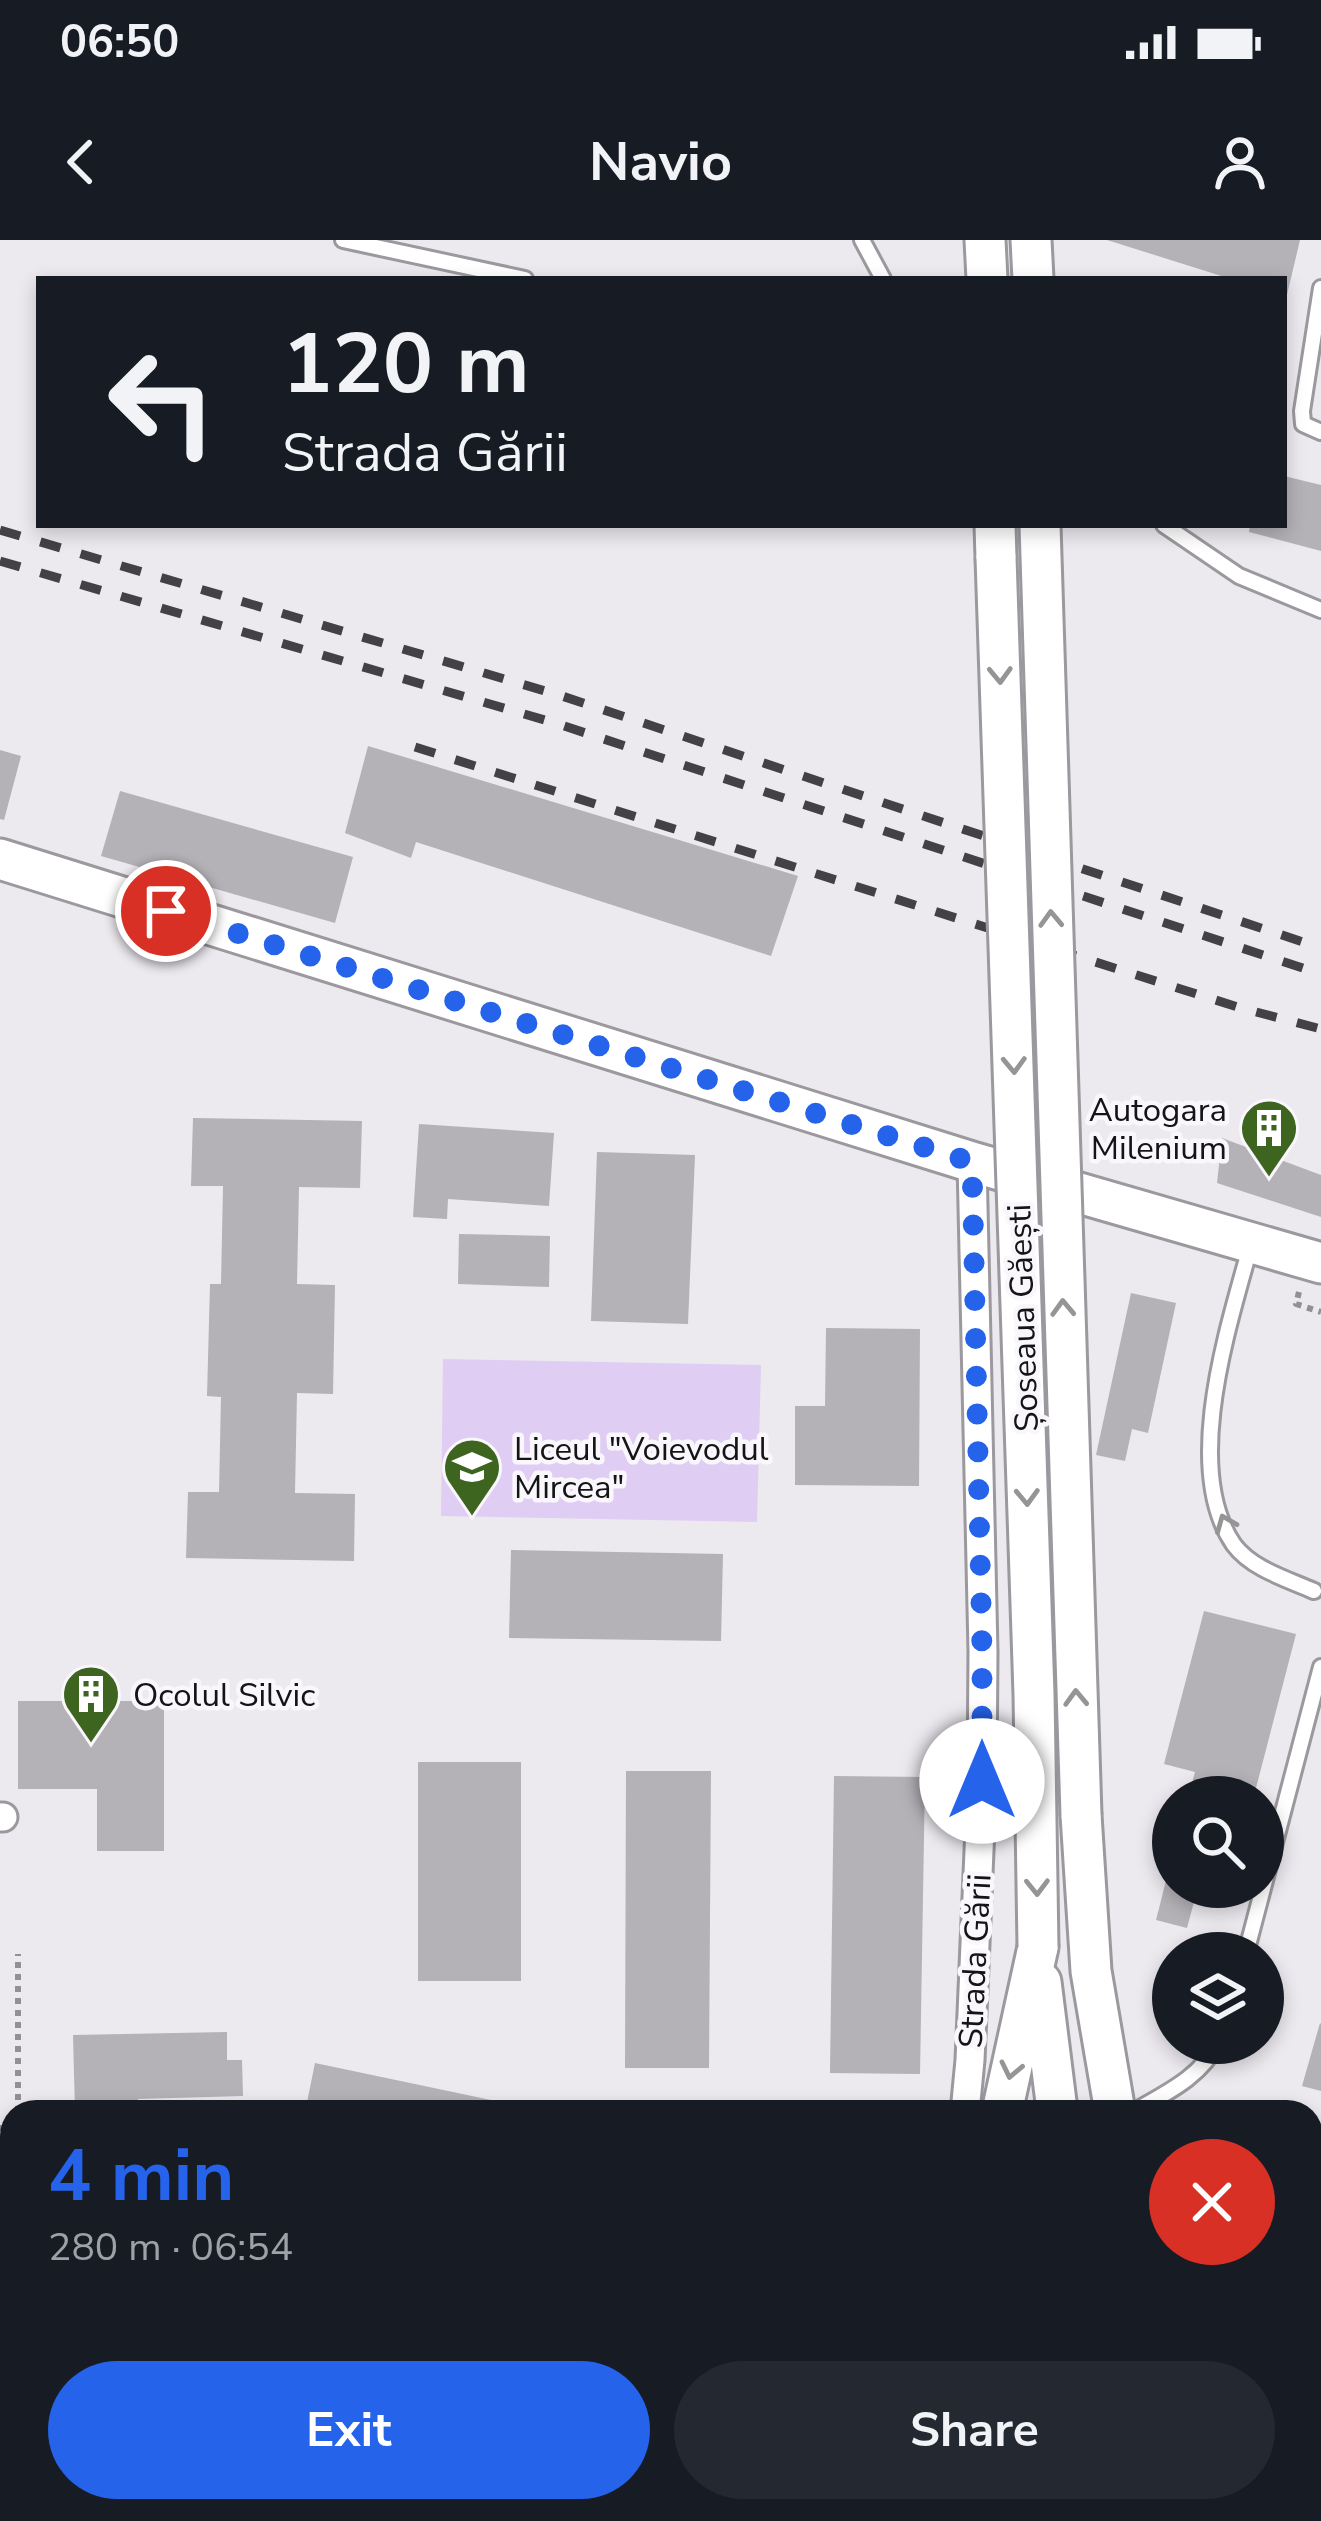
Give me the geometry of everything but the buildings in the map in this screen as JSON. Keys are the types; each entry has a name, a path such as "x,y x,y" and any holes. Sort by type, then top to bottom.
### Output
{"main road":[{"path":"985,240 987,276"},
{"path":"1031,240 1033,276"},
{"name":"Șoseaua Găești","path":"994,528 1034,1694 1038,1947 1055,2100"},
{"name":"Șoseaua Găești","path":"1040,528 1081,1815 1096,2013 1121,2100"},
{"path":"0,859 972,1162 1321,1263"},
{"path":"1005,2100 1038,1947"}],"street":[{"name":"Strada Gării","path":"965,2100 982,1760 972,1162"}],"lane":[{"path":"343,240 511,276"},
{"path":"862,240 881,276"},
{"path":"1321,288 1302,411 1303,424 1321,432"},
{"path":"1168,528 1239,576 1321,610"},
{"path":"1251,1243 1221,1357 1210,1427 1215,1494 1235,1547 1261,1568 1314,1591"},
{"path":"1252,1932 1321,1667"},
{"path":"1146,2100 1182,2084 1203,2064"}],"path":[{"path":"18,1954 18,2100"}],"shaded area":[{"path":"443,1359 761,1365 757,1522 441,1516"}],"railway":[{"path":"0,530 562,696 1321,948"},
{"path":"0,561 555,723 1321,974"},
{"path":"415,747 1241,1008 1321,1029"}],"place":[{"name":"Autogara Milenium","path":"1269,1179"},
{"name":"Liceul \"Voievodul Mircea\"","path":"472,1518"},
{"name":"Ocolul Silvic","path":"91,1745"}],"route":[{"path":"166,911 972,1162 982,1781"}]}
